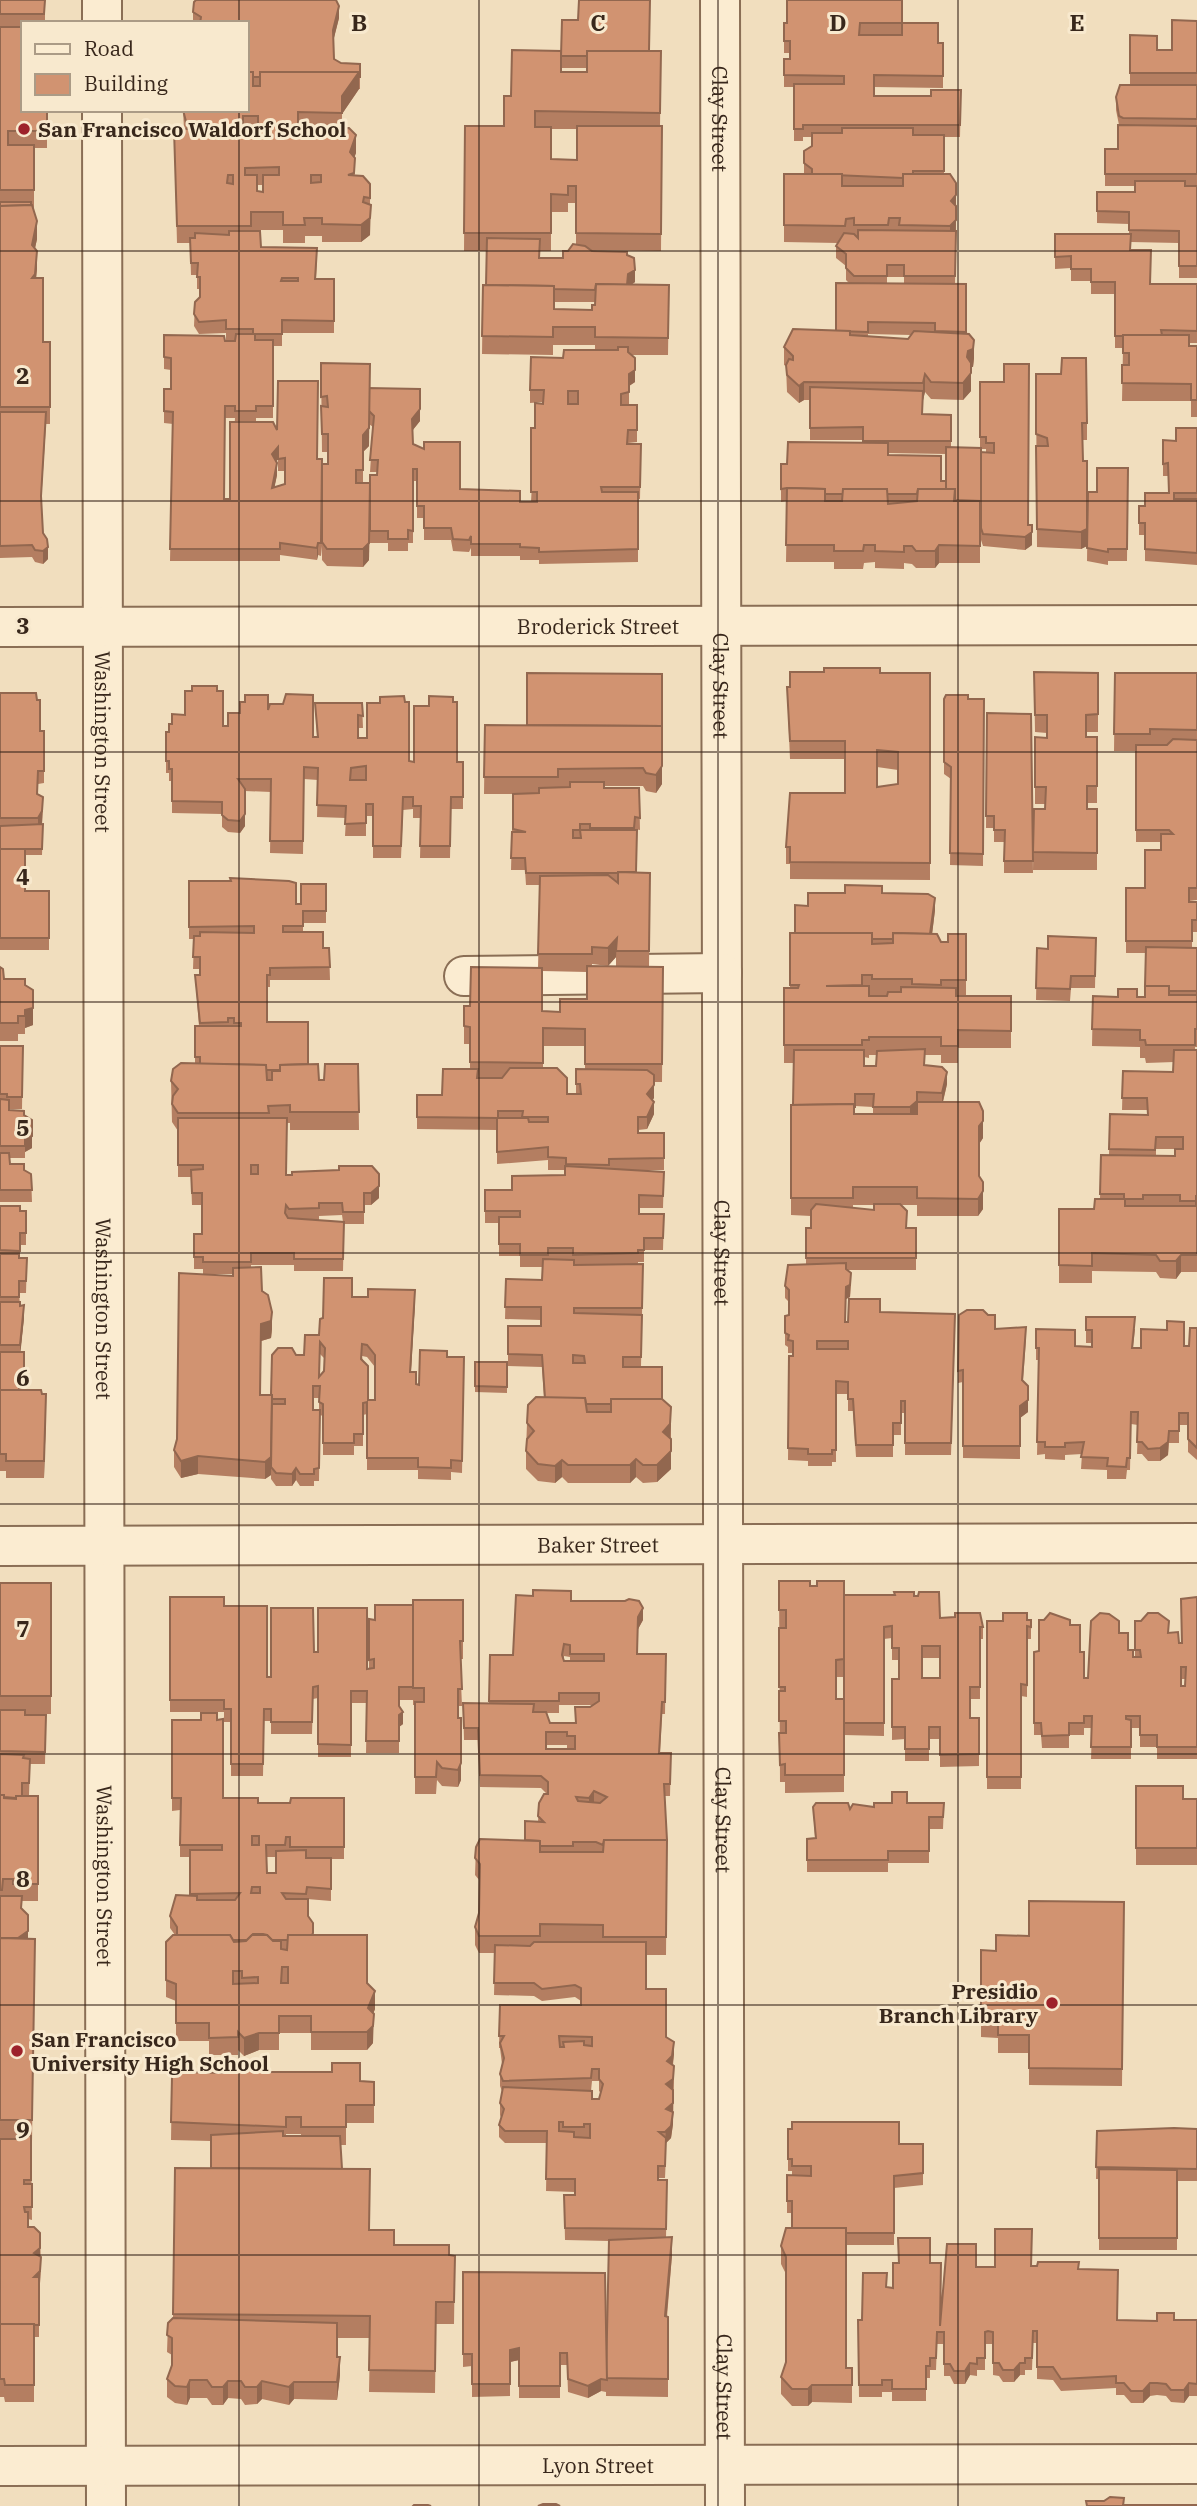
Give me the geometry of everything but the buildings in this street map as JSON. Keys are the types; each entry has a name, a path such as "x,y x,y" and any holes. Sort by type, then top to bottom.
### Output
{"street":[{"path":"102,0 102,21"},
{"name":"Clay Street","path":"720,0 725,2506"},
{"name":"Washington Street","path":"102,112 106,2506"},
{"name":"Broderick Street","path":"0,627 1197,625"},
{"path":"464,976 722,973"},
{"name":"Baker Street","path":"0,1546 1197,1543"},
{"name":"Lyon Street","path":"0,2466 1197,2464"}],"place":[{"name":"San Francisco Waldorf School","path":"24,129"},
{"name":"Presidio Branch Library","path":"1052,2003"},
{"name":"San Francisco University High School","path":"17,2051"}]}
